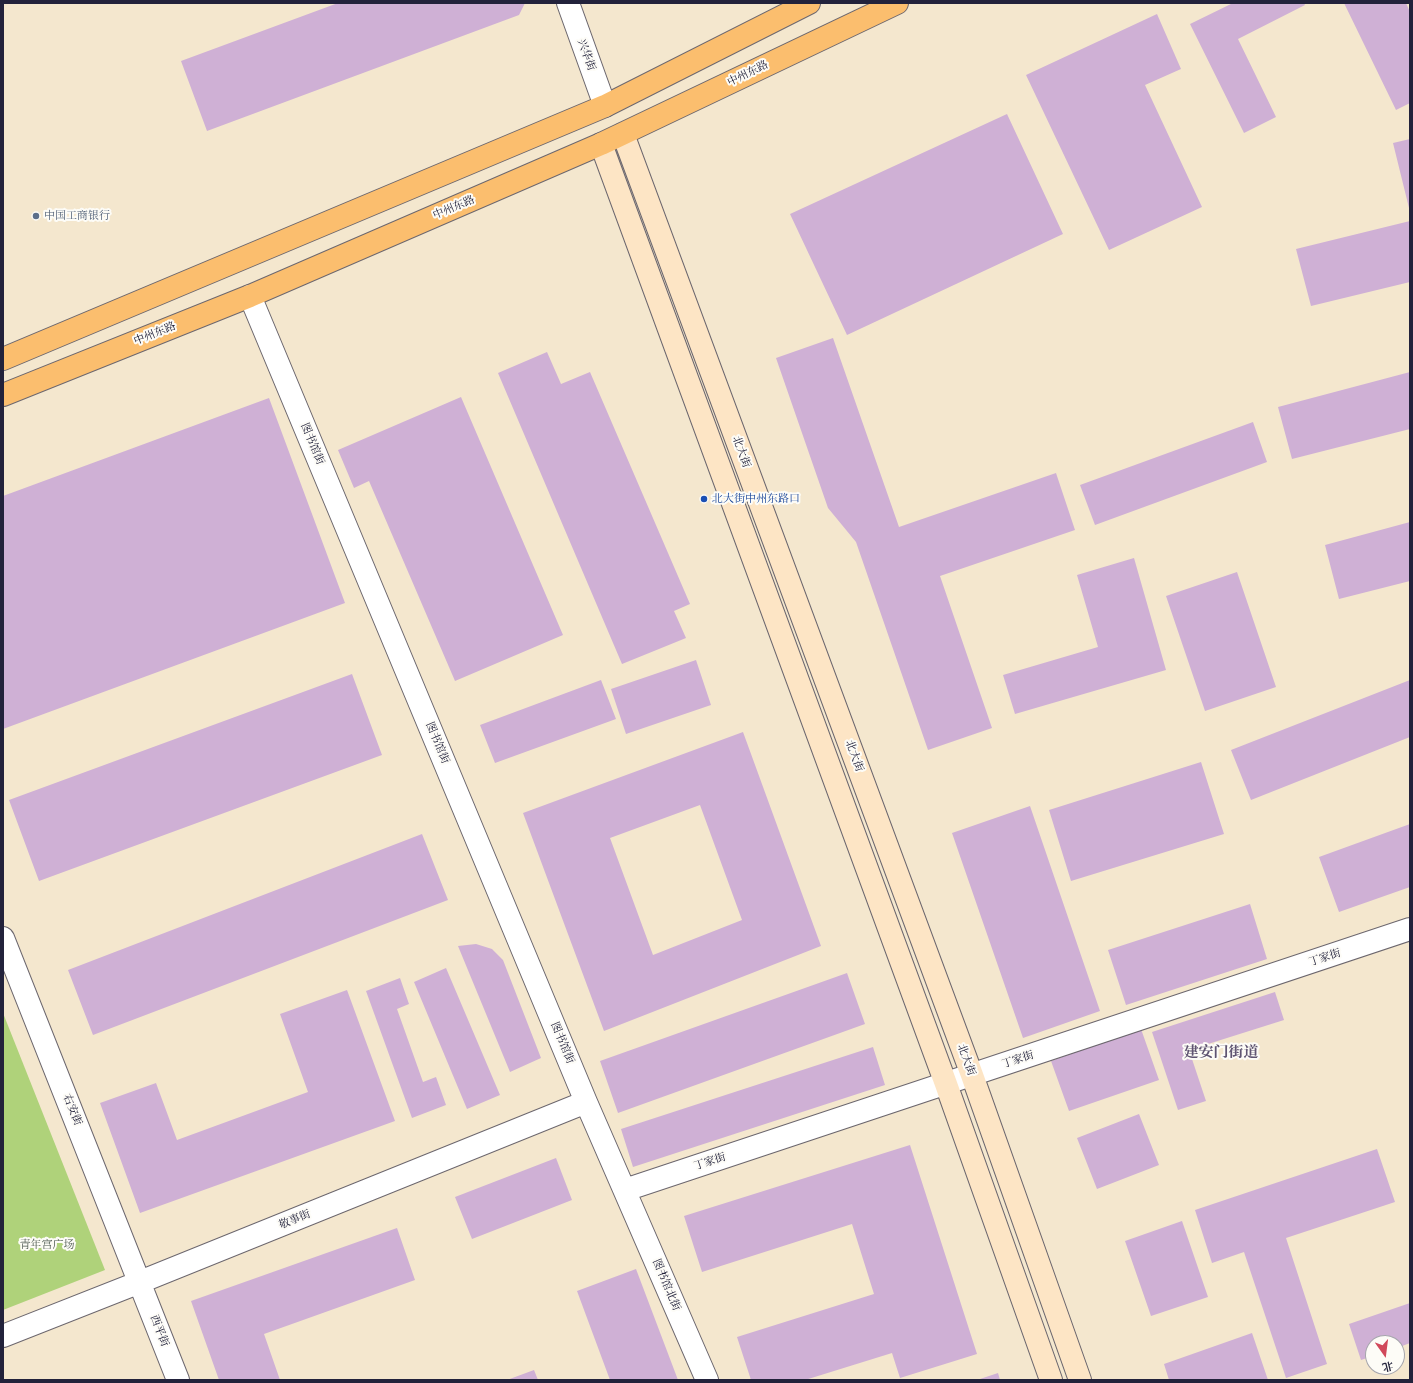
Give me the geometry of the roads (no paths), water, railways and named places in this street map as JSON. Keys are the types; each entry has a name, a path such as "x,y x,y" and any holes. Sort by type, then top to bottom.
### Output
{"main road":[{"path":"3,359 605,106 809,3"},
{"name":"中州东路","path":"3,395 250,296 601,144 897,3"}],"street":[{"name":"兴华街","path":"568,3 605,106"},
{"name":"北大街","path":"623,134 972,1075 1080,1380"},
{"path":"601,144 946,1084 1051,1380"},
{"name":"图书馆街","path":"250,296 586,1102 625,1190"},
{"name":"丁家街","path":"625,1190 1410,929"},
{"name":"右安街","path":"3,938 140,1282"},
{"name":"敬事街","path":"3,1336 586,1102"},
{"name":"图书馆北街","path":"625,1190 707,1380"},
{"name":"西平街","path":"140,1282 178,1380"}],"place":[{"name":"中国工商银行","path":"36,216"},
{"name":"北大街中州东路口","path":"704,499"}],"district":[{"name":"建安门街道","path":"1221,1053"}],"park label":[{"name":"青年宫广场","path":"47,1245"}]}
